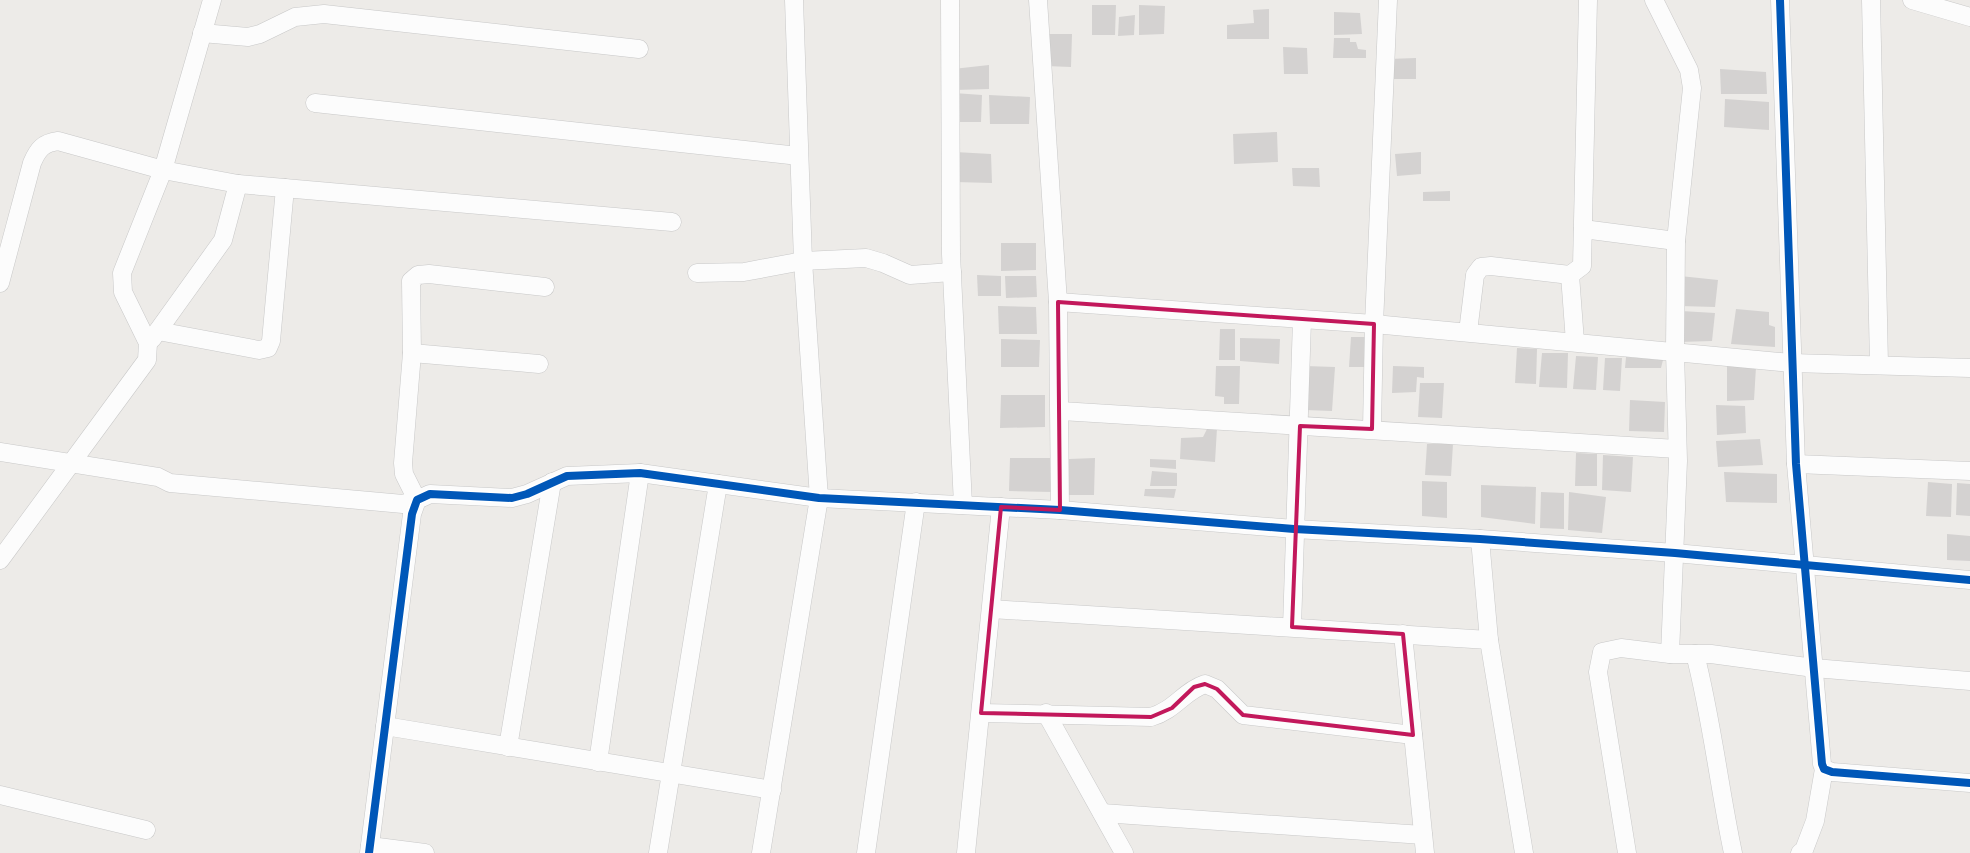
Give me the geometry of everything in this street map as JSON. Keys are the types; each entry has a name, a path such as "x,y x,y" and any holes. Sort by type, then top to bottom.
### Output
{"street":[{"path":"212,0 163,170 122,273 123,292 153,337 259,350 268,348 271,341 285,188"},
{"path":"761,853 819,498 803,261 794,0"},
{"path":"950,0 952,272 963,504"},
{"path":"1038,0 1058,302 1060,510"},
{"path":"1372,429 1374,324 1388,0"},
{"path":"1468,332 1475,275 1481,267 1491,266 1570,275 1582,266 1588,0"},
{"path":"1654,0 1692,78 1676,241 1675,351 1677,449 1675,553 1670,654"},
{"path":"1780,0 1791,363 1796,464 1824,769 1815,821 1804,850 1800,853"},
{"path":"1871,0 1879,364"},
{"path":"1912,0 1970,18"},
{"path":"202,34 248,37 260,34 295,17 324,14 639,49"},
{"path":"315,103 799,156"},
{"path":"0,283 32,163 37,152 46,142 58,141 163,170 238,184 672,222"},
{"path":"0,560 147,360 153,337 223,240 238,184"},
{"path":"1583,229 1676,241"},
{"path":"697,273 744,272 803,261 866,258 883,262 910,275 952,272"},
{"path":"425,853 369,849 412,514 417,500 404,474 403,463 412,353 411,281 418,275 429,274 545,287"},
{"path":"1570,275 1575,342"},
{"path":"1058,302 1374,324 1791,363 1970,368"},
{"path":"1292,628 1302,320"},
{"path":"412,353 539,364"},
{"path":"1060,411 1677,449"},
{"path":"0,452 158,477 170,483 403,504 430,494 512,498 527,494 567,476 640,473 819,498 1060,510 1294,529 1480,539 1675,553 1970,580"},
{"path":"1796,464 1970,472"},
{"path":"598,762 640,473"},
{"path":"508,747 552,482"},
{"path":"658,853 718,484"},
{"path":"866,853 916,502"},
{"path":"966,853 1001,507"},
{"path":"1480,539 1489,640 1524,853"},
{"path":"991,609 1489,640"},
{"path":"1403,634 1425,853"},
{"path":"1627,853 1598,672 1602,652 1620,648 1670,654 1711,654 1814,668 1970,680"},
{"path":"1695,654 1707,699 1721,798 1734,853"},
{"path":"981,713 1046,713 1152,717 1172,708 1194,688 1205,684 1217,689 1243,716 1414,735"},
{"path":"1046,713 1124,853"},
{"path":"385,726 772,790"},
{"path":"1824,769 1832,772 1970,783"},
{"path":"0,796 146,830"},
{"path":"1102,812 1423,835"}],"highlighted area":[{"path":"1058,302 1374,324 1372,429 1300,426 1292,627 1403,634 1413,735 1243,715 1217,689 1205,684 1194,687 1172,708 1151,717 981,713 1001,507 1060,510"}],"building":[{"path":"1092,5 1116,5 1115,35 1092,35"},
{"path":"1139,5 1165,6 1164,34 1139,35"},
{"path":"1269,9 1269,39 1227,39 1227,25 1254,23 1253,10"},
{"path":"1334,12 1360,13 1362,34 1334,35"},
{"path":"1135,15 1134,35 1118,36 1119,17"},
{"path":"1045,34 1072,34 1071,67 1046,66"},
{"path":"1334,38 1350,38 1350,42 1356,42 1358,49 1366,50 1366,58 1333,58"},
{"path":"1283,47 1307,48 1308,74 1284,74"},
{"path":"1416,58 1416,79 1388,79 1388,59"},
{"path":"989,65 989,89 955,90 953,69"},
{"path":"1720,69 1766,72 1767,94 1721,94"},
{"path":"954,93 982,95 981,122 954,122"},
{"path":"989,95 1030,97 1029,124 990,124"},
{"path":"1725,99 1769,102 1769,130 1724,127"},
{"path":"1277,132 1278,162 1234,164 1233,134"},
{"path":"955,152 991,154 992,183 955,182"},
{"path":"1421,152 1421,174 1397,176 1395,154"},
{"path":"1292,168 1319,168 1320,187 1293,186"},
{"path":"1450,191 1450,201 1423,201 1423,192"},
{"path":"1001,243 1036,243 1036,270 1001,271"},
{"path":"977,275 1001,276 1001,296 978,296"},
{"path":"1005,276 1036,276 1037,297 1006,298"},
{"path":"1680,276 1718,280 1715,307 1680,306"},
{"path":"998,306 1036,307 1037,334 999,334"},
{"path":"1736,309 1769,312 1769,325 1775,327 1775,347 1731,344"},
{"path":"1681,311 1715,313 1712,341 1679,342"},
{"path":"1220,329 1235,329 1235,360 1219,360"},
{"path":"1351,337 1370,337 1369,367 1349,367"},
{"path":"1240,338 1280,339 1279,364 1240,361"},
{"path":"1001,339 1040,340 1039,367 1001,367"},
{"path":"1517,348 1537,349 1536,384 1515,383"},
{"path":"1542,353 1568,353 1567,388 1539,387"},
{"path":"1576,356 1598,357 1596,390 1573,389"},
{"path":"1626,357 1663,360 1661,368 1625,368"},
{"path":"1605,358 1622,358 1620,391 1603,390"},
{"path":"1216,366 1240,366 1239,404 1224,404 1224,397 1215,396"},
{"path":"1305,366 1335,367 1332,411 1305,410"},
{"path":"1393,366 1424,367 1424,378 1417,377 1416,392 1392,393"},
{"path":"1727,366 1756,367 1754,400 1727,401"},
{"path":"1420,383 1444,383 1442,418 1418,417"},
{"path":"1001,395 1045,395 1045,427 1000,428"},
{"path":"1630,400 1665,402 1664,432 1629,431"},
{"path":"1716,405 1745,406 1746,433 1717,435"},
{"path":"1208,427 1217,428 1215,462 1180,459 1181,438 1203,437"},
{"path":"1760,439 1763,465 1718,467 1716,441"},
{"path":"1427,444 1453,444 1451,476 1425,475"},
{"path":"1576,453 1597,454 1597,486 1575,486"},
{"path":"1603,455 1633,457 1631,492 1602,490"},
{"path":"1010,458 1053,458 1053,492 1009,491"},
{"path":"1095,458 1094,495 1067,495 1069,459"},
{"path":"1150,459 1176,460 1176,469 1150,467"},
{"path":"1152,471 1177,473 1177,486 1150,486"},
{"path":"1724,472 1777,474 1777,503 1726,502"},
{"path":"1422,481 1447,482 1447,518 1422,516"},
{"path":"1928,482 1952,484 1951,517 1926,516"},
{"path":"1957,483 1970,484 1970,516 1956,515"},
{"path":"1481,485 1536,487 1535,524 1481,517"},
{"path":"1145,489 1176,489 1174,498 1144,496"},
{"path":"1541,492 1564,493 1564,529 1540,528"},
{"path":"1569,492 1606,497 1602,533 1568,530"},
{"path":"1947,534 1970,536 1970,561 1947,560"}],"cycle path":[{"path":"1780,0 1796,464 1822,764 1824,769 1832,772 1970,783"},
{"path":"369,853 412,514 417,500 430,494 512,498 527,494 567,476 640,473 819,498 1060,510 1294,529 1480,539 1675,553 1970,580"}]}
